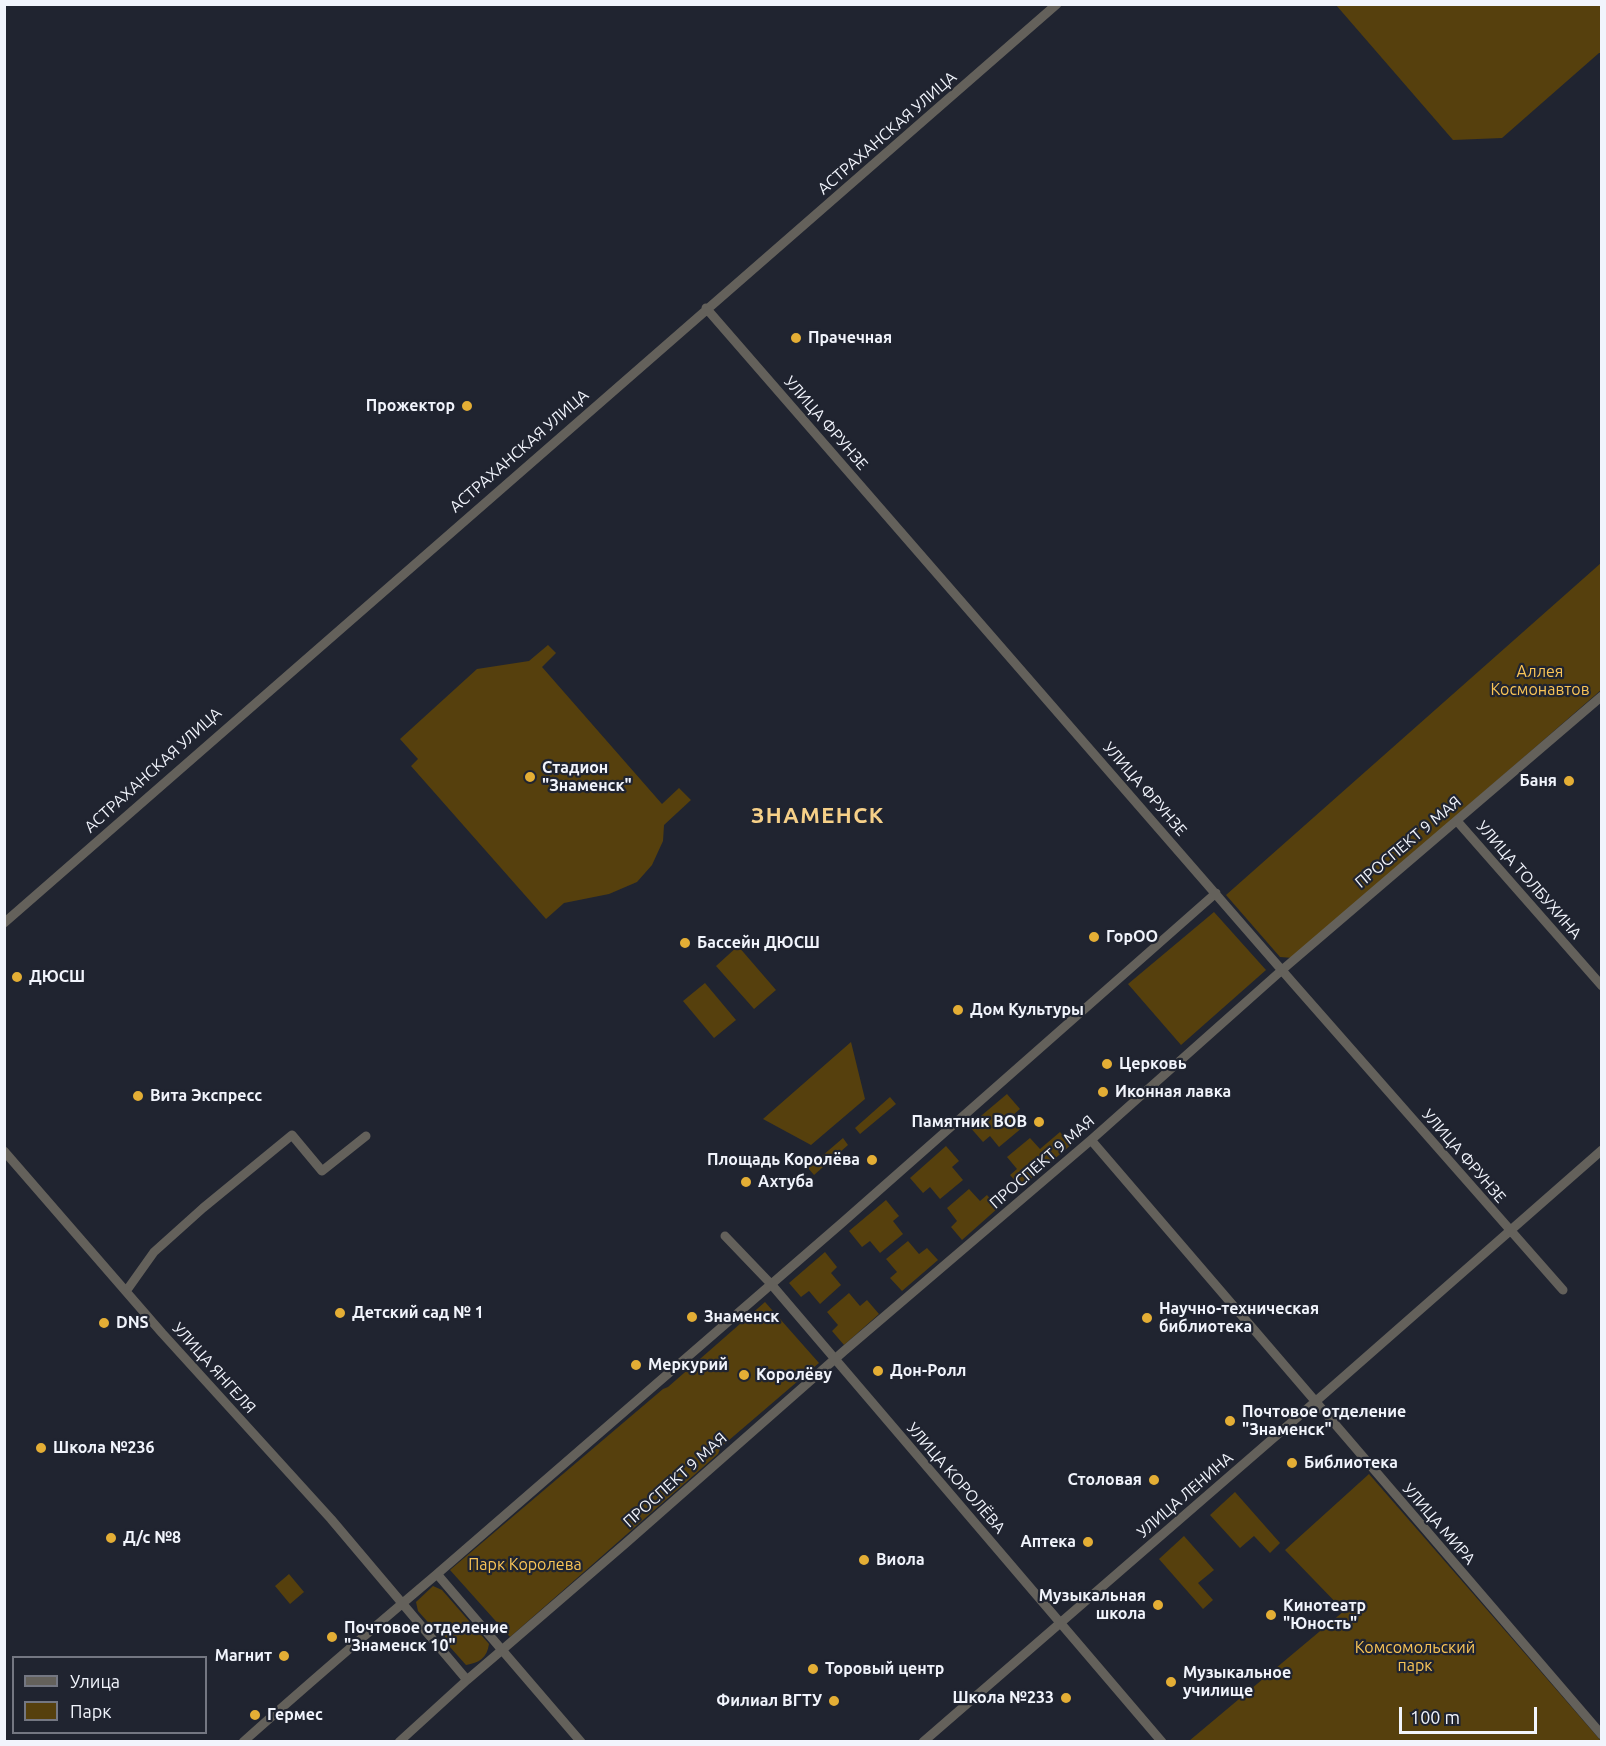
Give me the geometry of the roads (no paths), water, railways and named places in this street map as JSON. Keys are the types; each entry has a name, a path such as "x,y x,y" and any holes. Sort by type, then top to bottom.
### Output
{"street":[{"name":"АСТРАХАНСКАЯ УЛИЦА","path":"4,923 242,712 1057,4"},
{"name":"УЛИЦА ФРУНЗЕ","path":"706,308 1563,1290"},
{"name":"ПРОСПЕКТ 9 МАЯ","path":"467,1680 619,1550 835,1359 1091,1140 1282,970 1602,696"},
{"name":"УЛИЦА ТОЛБУХИНА","path":"1457,821 1602,986"},
{"path":"243,1742 330,1664 438,1574 771,1284 1216,893"},
{"path":"127,1290 144,1264 164,1242 292,1135 322,1171 366,1136"},
{"name":"УЛИЦА МИРА","path":"1091,1140 1602,1735"},
{"name":"УЛИЦА ЛЕНИНА","path":"923,1742 1602,1150"},
{"name":"УЛИЦА ЯНГЕЛЯ","path":"4,1151 162,1333 331,1519 467,1680"},
{"name":"УЛИЦА КОРОЛЁВА","path":"725,1236 771,1284 1162,1742"},
{"path":"438,1574 581,1742"},
{"path":"399,1742 467,1680"}],"place":[{"name":"Прачечная","path":"796,338"},
{"name":"Прожектор","path":"467,406"},
{"name":"Стадион \"Знаменск\"","path":"530,777"},
{"name":"Баня","path":"1569,781"},
{"name":"ГорОО","path":"1094,937"},
{"name":"Бассейн ДЮСШ","path":"685,943"},
{"name":"ДЮСШ","path":"17,977"},
{"name":"Дом Культуры","path":"958,1010"},
{"name":"Церковь","path":"1107,1064"},
{"name":"Иконная лавка","path":"1103,1092"},
{"name":"Вита Экспресс","path":"138,1096"},
{"name":"Памятник ВОВ","path":"1039,1122"},
{"name":"Площадь Королёва","path":"872,1160"},
{"name":"Ахтуба","path":"746,1182"},
{"name":"Детский сад № 1","path":"340,1313"},
{"name":"Знаменск","path":"692,1317"},
{"name":"Научно-техническая библиотека","path":"1147,1318"},
{"name":"DNS","path":"104,1323"},
{"name":"Меркурий","path":"636,1365"},
{"name":"Дон-Ролл","path":"878,1371"},
{"name":"Королёву","path":"744,1375"},
{"name":"Почтовое отделение \"Знаменск\"","path":"1230,1421"},
{"name":"Школа №236","path":"41,1448"},
{"name":"Библиотека","path":"1292,1463"},
{"name":"Столовая","path":"1154,1480"},
{"name":"Д/с №8","path":"111,1538"},
{"name":"Аптека","path":"1088,1542"},
{"name":"Виола","path":"864,1560"},
{"name":"Музыкальная школа","path":"1158,1605"},
{"name":"Кинотеатр \"Юность\"","path":"1271,1615"},
{"name":"Почтовое отделение \"Знаменск 10\"","path":"332,1637"},
{"name":"Магнит","path":"284,1656"},
{"name":"Торовый центр","path":"813,1669"},
{"name":"Музыкальное училище","path":"1171,1682"},
{"name":"Школа №233","path":"1066,1698"},
{"name":"Филиал ВГТУ","path":"834,1701"},
{"name":"Гермес","path":"255,1715"}],"district":[{"name":"ЗНАМЕНСК","path":"818,816"}],"park label":[{"name":"Аллея Космонавтов","path":"1540,681"},
{"name":"Парк Королева","path":"525,1565"},
{"name":"Комсомольский парк","path":"1415,1657"}]}
